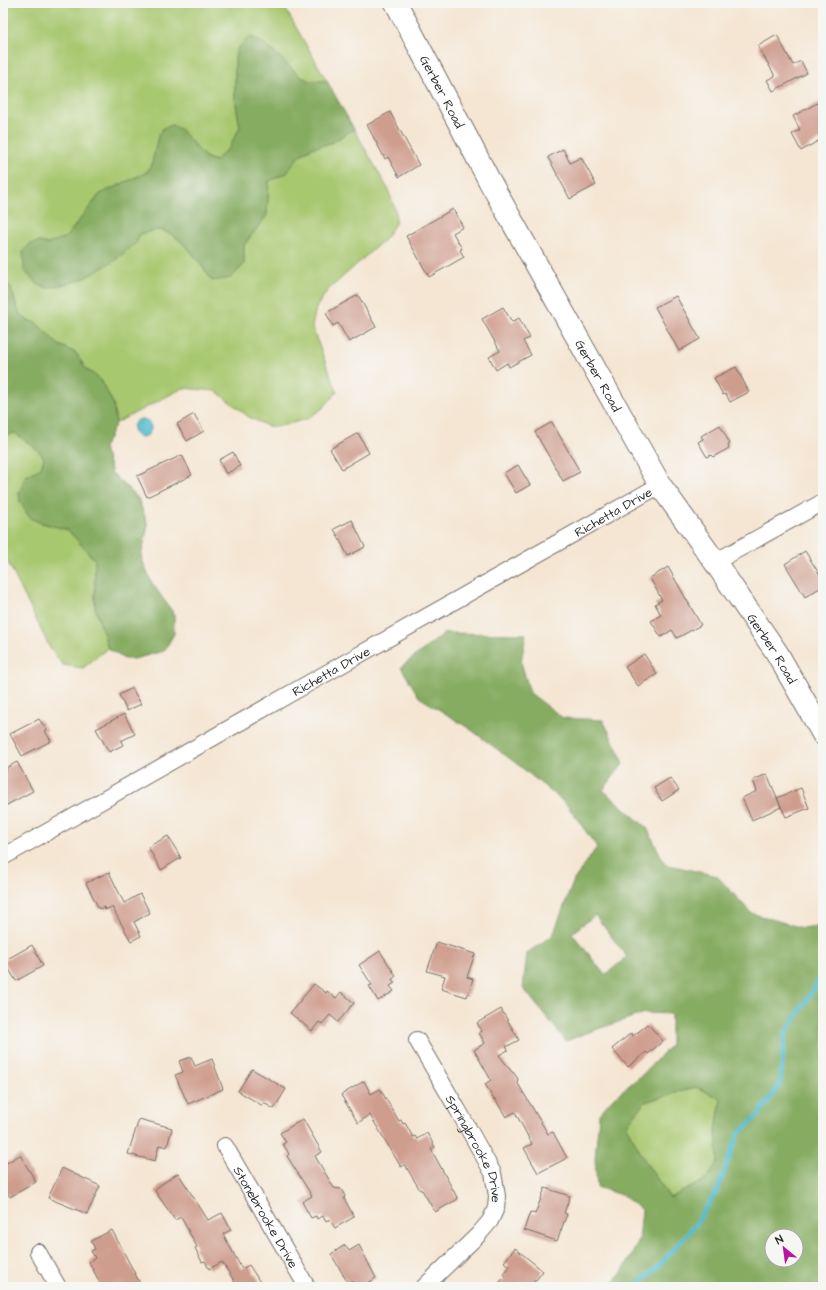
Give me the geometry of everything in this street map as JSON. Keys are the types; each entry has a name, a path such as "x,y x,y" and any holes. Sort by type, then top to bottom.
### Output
{"street":[{"name":"Gerber Road","path":"396,3 489,180 660,485 715,562 776,653 823,734"},
{"name":"Richetta Drive","path":"3,858 660,485"},
{"path":"715,562 823,502"},
{"name":"Springbrooke Drive","path":"417,1040 493,1174 497,1196 496,1208 490,1221 478,1235 424,1287"},
{"name":"Stonebrooke Drive","path":"225,1146 307,1287"},
{"path":"38,1252 58,1287"}],"green space":[{"path":"3,3 282,3 327,81 310,81 301,77 266,45 237,49 235,58 235,99 240,127 229,148 215,161 205,157 180,129 158,136 152,164 147,172 100,194 67,237 48,244 39,242 23,251 136,243 140,234 156,230 164,231 180,241 188,249 212,281 244,264 244,245 267,215 269,181 287,173 298,157 311,148 331,143 354,129 388,189 396,212 396,222 386,238 327,291 316,308 312,327 337,392 323,408 307,419 277,427 267,426 249,417 216,391 183,388 116,423 113,403 101,380 86,369 76,353 59,345 36,323 27,320 19,313 10,286 3,279"},
{"path":"250,36 266,45 301,77 310,81 327,81 354,129 331,143 311,148 298,157 287,173 269,181 267,215 244,245 244,264 231,278 212,281 195,257 180,241 164,231 156,230 140,234 136,243 114,261 85,278 47,288 37,284 24,270 23,251 30,244 39,242 48,244 66,237 100,194 147,172 152,164 158,136 163,128 172,125 180,129 205,157 215,161 229,148 240,127 235,99 235,58 237,49"},
{"path":"3,279 10,286 19,313 27,320 36,323 59,345 76,353 86,369 101,380 113,403 116,423 104,448 112,473 138,498 148,525 141,557 152,583 174,614 174,634 164,651 134,659 124,659 108,648 95,607 95,560 68,530 30,518 20,502 19,493 26,476 41,468 44,458 38,450 15,433 3,436"},
{"path":"15,433 38,450 44,458 42,468 19,493 20,502 30,518 68,530 95,560 95,607 108,648 83,668 63,665 51,650 3,552 3,436"},
{"path":"445,633 526,634 521,662 530,693 563,718 603,720 624,763 603,790 647,828 665,864 717,876 751,913 802,928 823,925 823,1287 607,1287 622,1272 639,1241 642,1210 622,1195 597,1187 595,1159 599,1114 613,1098 642,1075 671,1045 671,1014 645,1013 566,1041 523,988 527,953 553,935 574,880 597,847 566,804 521,767 470,729 419,697 401,667","holes":["595,915 627,957 605,975 572,933","696,1087 721,1099 716,1131 718,1161 707,1179 670,1198 646,1163 626,1126 645,1102"]},
{"path":"696,1087 721,1099 716,1131 718,1161 707,1179 670,1198 646,1163 626,1126 645,1102"}],"water":[{"path":"142,419 146,420 150,424 150,432 146,436 142,437 138,436 134,432 133,428 134,424 138,420"}],"building":[{"path":"777,35 793,65 801,61 807,73 773,91 767,80 775,76 758,46"},
{"path":"823,100 823,138 801,151 792,134 800,130 793,116"},
{"path":"390,112 419,165 399,177 388,157 385,159 367,125"},
{"path":"563,149 570,163 581,157 596,185 570,199 548,157"},
{"path":"453,209 463,227 453,233 462,249 460,250 464,257 429,277 406,236"},
{"path":"358,295 376,327 349,342 338,323 333,326 326,313"},
{"path":"676,296 700,339 679,351 655,307"},
{"path":"503,307 512,322 519,318 530,338 523,341 531,355 509,367 507,363 496,370 489,357 500,351 482,319"},
{"path":"736,367 749,392 730,402 726,394 723,395 714,378"},
{"path":"194,414 204,431 187,441 177,424"},
{"path":"552,422 580,472 563,481 535,432"},
{"path":"720,425 730,444 728,445 729,448 713,457 711,455 707,457 698,442 703,439 701,436"},
{"path":"358,433 369,453 342,469 330,449"},
{"path":"233,452 240,466 226,474 219,460"},
{"path":"182,455 192,475 147,497 137,476"},
{"path":"518,465 530,485 516,493 504,473"},
{"path":"352,520 365,547 348,556 334,529"},
{"path":"805,551 823,580 823,586 805,597 785,564"},
{"path":"668,567 701,625 677,638 672,630 661,637 651,621 661,615 655,604 662,600 650,578"},
{"path":"644,654 657,674 638,686 625,667"},
{"path":"132,688 141,704 127,711 119,695"},
{"path":"124,714 135,734 121,741 123,745 109,752 96,729"},
{"path":"39,719 47,730 45,731 51,741 22,756 10,734"},
{"path":"17,762 33,791 3,807 3,773 7,770 6,768"},
{"path":"767,774 781,807 752,820 742,798 757,791 753,780"},
{"path":"670,778 679,790 662,801 654,788"},
{"path":"801,788 809,808 786,817 777,798"},
{"path":"168,836 181,858 161,870 148,847"},
{"path":"109,872 124,903 140,894 150,913 134,922 141,936 131,941 112,907 105,910 104,907 99,909 86,883"},
{"path":"437,942 475,954 467,977 473,979 467,997 441,989 445,976 427,971"},
{"path":"32,945 43,966 16,981 4,961"},
{"path":"380,951 396,976 392,979 395,983 390,986 394,991 378,1001 369,986 372,985 359,965"},
{"path":"314,984 336,998 341,992 354,1003 338,1022 330,1015 322,1024 319,1022 312,1031 290,1013"},
{"path":"501,1009 519,1040 506,1047 508,1050 499,1055 518,1079 517,1082 548,1134 553,1132 567,1158 538,1173 524,1148 532,1144 515,1112 506,1117 495,1099 494,1100 485,1084 491,1080 474,1050 485,1043 479,1033 482,1031 477,1023"},
{"path":"648,1024 663,1041 648,1054 646,1052 628,1067 612,1049 631,1033 633,1036"},
{"path":"191,1057 195,1066 212,1059 223,1089 188,1104 175,1075 183,1072 179,1061"},
{"path":"252,1069 286,1089 274,1109 264,1103 263,1106 238,1091"},
{"path":"364,1081 371,1094 380,1089 399,1121 401,1120 403,1124 405,1123 413,1137 415,1136 417,1139 427,1133 435,1147 431,1149 458,1199 435,1212 405,1165 401,1167 370,1115 358,1123 341,1095"},
{"path":"139,1119 172,1128 167,1147 159,1145 155,1161 128,1154"},
{"path":"303,1119 322,1152 315,1156 334,1188 341,1189 354,1217 335,1228 329,1219 326,1221 323,1216 317,1219 316,1216 311,1218 302,1202 312,1196 287,1156 289,1154 283,1144 286,1142 280,1133"},
{"path":"20,1155 36,1182 10,1197 3,1187 3,1165"},
{"path":"62,1168 100,1186 87,1214 48,1198"},
{"path":"178,1173 208,1220 222,1213 231,1230 223,1234 242,1269 249,1265 260,1282 252,1287 238,1287 222,1262 209,1269 205,1261 202,1262 195,1248 197,1247 181,1217 175,1220 155,1191 159,1186"},
{"path":"545,1188 570,1196 564,1213 567,1214 557,1241 524,1230 530,1212 535,1214"},
{"path":"112,1230 142,1287 102,1287 89,1262 95,1258 91,1251 95,1249 91,1241"},
{"path":"345,1245 349,1251 359,1245 376,1278 362,1287 356,1287 352,1281 348,1283 331,1254"},
{"path":"515,1248 543,1271 528,1287 496,1287 505,1276 503,1274 509,1266 504,1262"}],"waterway":[{"path":"635,1287 659,1266 695,1225 718,1189 738,1134 758,1116 780,1084 785,1035 823,974"}]}
